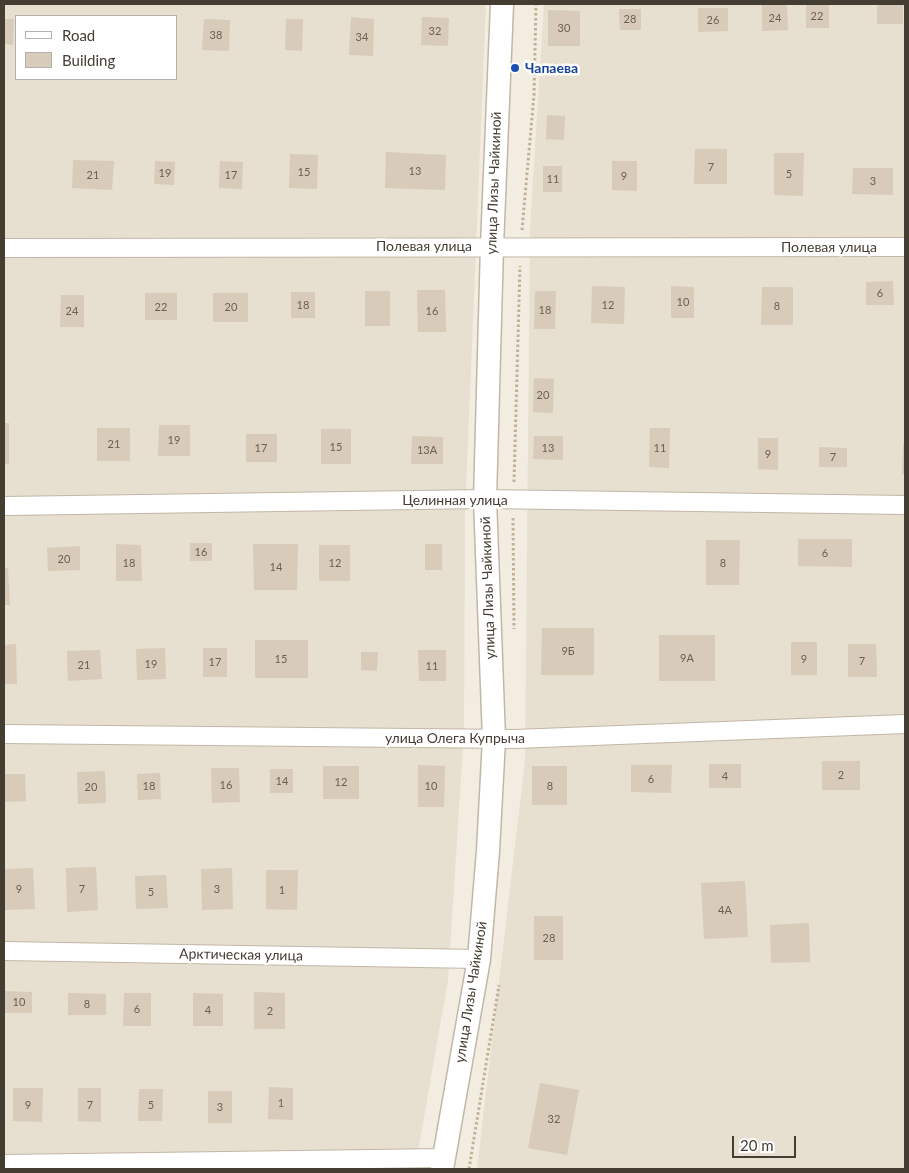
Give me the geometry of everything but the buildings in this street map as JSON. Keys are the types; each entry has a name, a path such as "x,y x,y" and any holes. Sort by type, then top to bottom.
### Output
{"street":[{"name":"улица Лизы Чайкиной","path":"443,1164 479,958 488,851 494,739 485,499 492,246 502,4"},
{"name":"Полевая улица","path":"4,248 905,247"},
{"name":"Целинная улица","path":"4,506 485,499 905,506"},
{"name":"улица Олега Купрыча","path":"4,734 494,739 905,724"},
{"name":"Арктическая улица","path":"4,952 479,958"},
{"path":"4,1164 443,1164"}],"shaded area":[{"path":"4,4 486,4 465,515 464,731 448,980 415,1169 4,1169"},
{"path":"544,4 905,4 905,1169 477,1169 525,760 530,228"}],"place":[{"name":"Чапаева","path":"515,68"}]}
